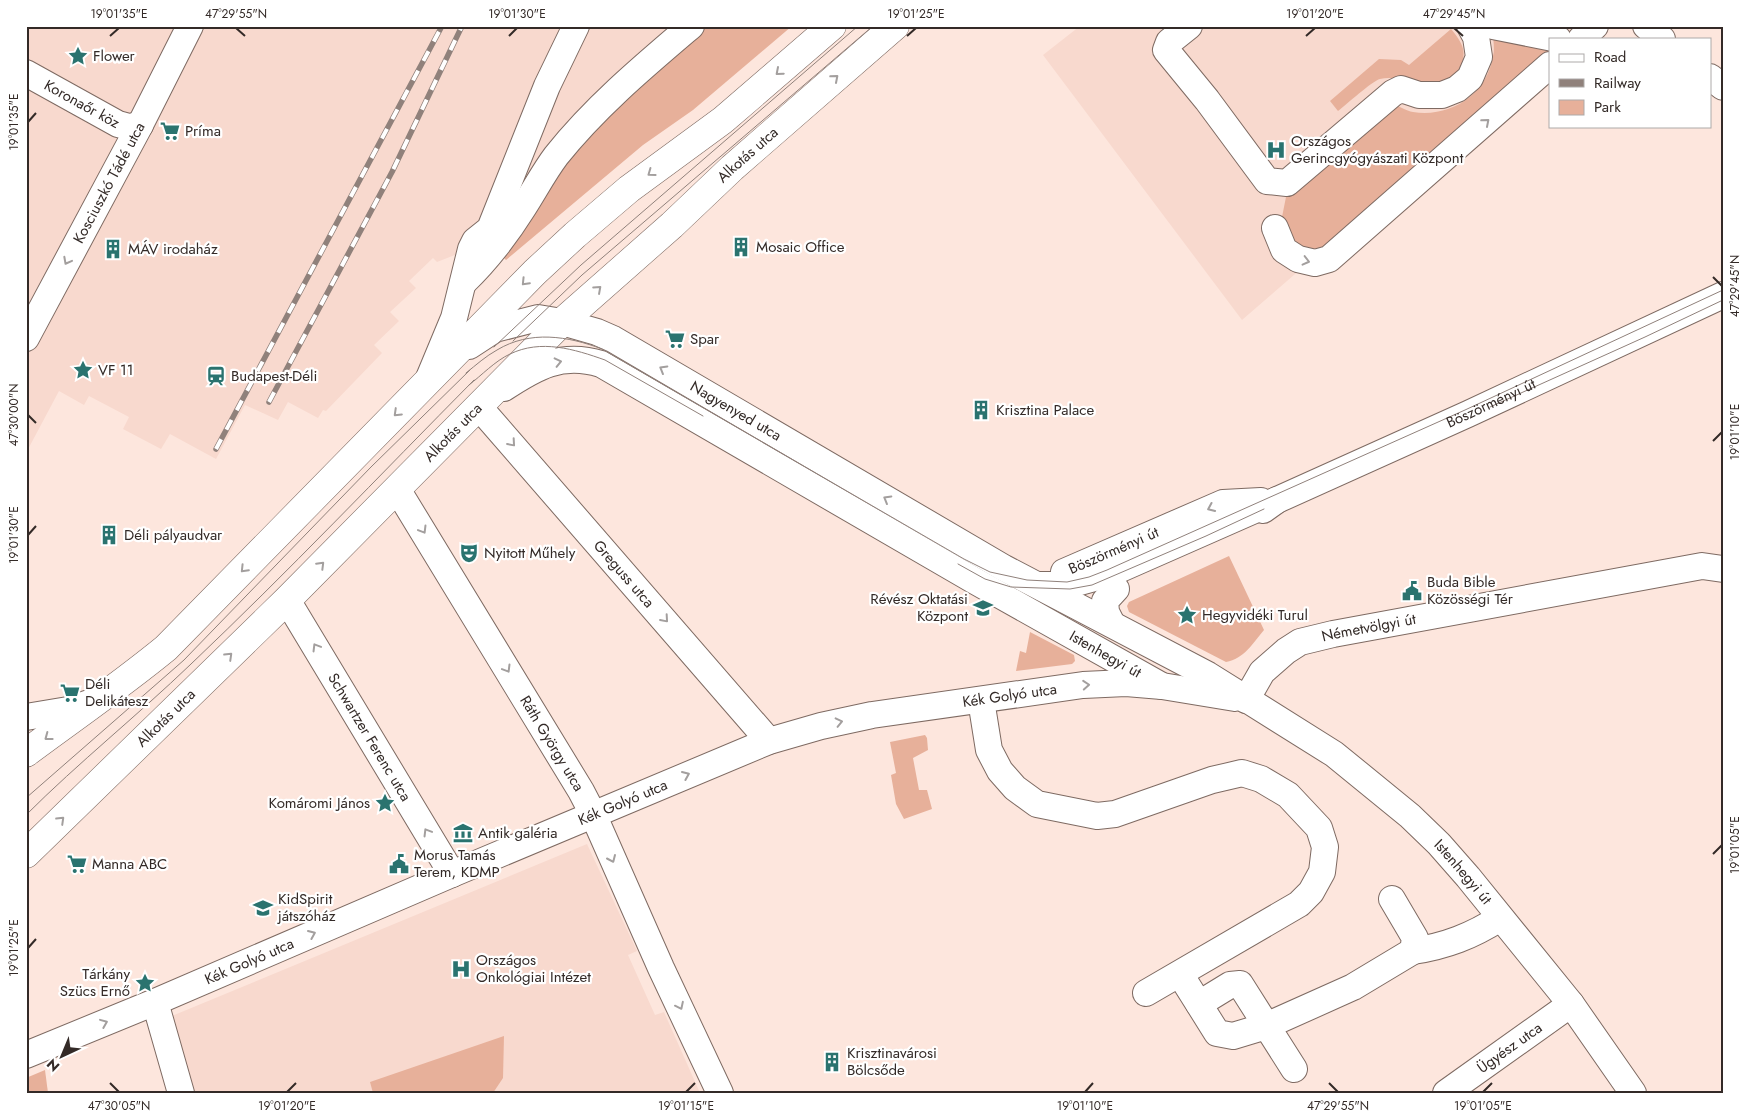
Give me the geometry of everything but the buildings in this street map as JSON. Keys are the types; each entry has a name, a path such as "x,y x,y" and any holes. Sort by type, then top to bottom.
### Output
{"main road":[{"name":"Alkotás utca","path":"26,854 287,600 558,326 672,225 732,168 895,26"},
{"path":"26,753 126,681 166,648 535,272 629,188 723,120 822,31"}],"street":[{"name":"Kosciuszkó Tádé utca","path":"26,338 140,125 190,26"},
{"path":"427,383 451,326 471,249 476,241 490,228 546,86 576,26"},
{"path":"463,283 483,264 522,210 554,158 579,128 651,60 691,26"},
{"path":"1189,26 1169,42 1166,50 1207,100 1267,182 1287,183 1400,88 1419,95 1442,95 1458,89 1470,78 1479,57 1476,37 1470,26"},
{"path":"1493,26 1553,38"},
{"path":"1582,38 1595,26"},
{"path":"1646,26 1661,38"},
{"path":"1275,228 1284,250 1298,258 1315,263 1329,259 1549,67"},
{"name":"Koronaőr köz","path":"26,73 118,124 129,127 140,125"},
{"path":"1712,79 1723,87"},
{"name":"Böszörményi út","path":"1033,587 1089,597 1116,589 1213,545 1276,500 1717,301 1723,282"},
{"name":"Nagyenyed utca","path":"456,354 495,329 538,318 558,326 597,332 613,339 1033,587"},
{"name":"Nagyenyed utca","path":"482,404 531,371 546,364 563,360 586,359 601,364 975,581"},
{"name":"Greguss utca","path":"482,404 769,741"},
{"name":"Ráth György utca","path":"398,489 593,814 661,968 720,1093"},
{"path":"1033,587 1069,585 1109,574 1276,500"},
{"name":"Böszörményi út","path":"975,581 1022,598 1033,587 1035,575 1056,574 1077,567 1223,503 1276,500"},
{"name":"Németvölgyi út","path":"1239,694 1262,672 1300,642 1334,634 1716,566"},
{"name":"Istenhegyi út","path":"975,581 1162,686 1239,694"},
{"path":"1033,587 1108,640 1175,675 1239,694"},
{"name":"Istenhegyi út","path":"1033,587 1112,624 1208,674 1334,754 1410,816 1439,844 1571,1004 1633,1093"},
{"name":"Istenhegyi út","path":"1112,624 1106,612 1105,601 1116,589"},
{"name":"Schwartzer Ferenc utca","path":"287,600 452,874"},
{"name":"Kék Golyó utca","path":"26,1054 155,1002 593,814 769,741 821,726 872,715 1083,685 1126,683 1162,686"},
{"path":"26,716 68,710 98,700"},
{"path":"980,700 989,750 1000,771 1015,788 1037,804 1097,816 1116,814 1212,780 1242,773 1262,779 1288,795 1319,828 1326,847 1322,872 1311,892 1299,904 1146,994"},
{"path":"1392,899 1415,938 1413,951"},
{"path":"1180,974 1217,1033 1233,1036 1266,1026 1353,986 1413,951 1438,947 1455,941 1480,931 1500,918"},
{"path":"1199,1004 1230,985 1240,984 1294,1069"},
{"path":"155,1002 181,1093"},
{"name":"Ügyész utca","path":"1446,1093 1571,1004"}],"shaded area":[{"path":"26,26 704,26 655,66 587,106 546,146 488,242 437,262 433,258 409,281 416,288 390,312 399,321 374,345 382,353 326,411 323,410 318,418 288,402 278,420 245,405 216,459 170,434 161,449 123,429 129,417 89,396 84,405 59,391 26,453"},
{"name":"Országos Gerincgyógyászati Központ","path":"1080,26 1581,26 1568,38 1549,38 1549,54 1242,320 1043,55"},
{"name":"Országos Onkológiai Intézet","path":"587,844 637,951 628,955 655,1015 664,1012 700,1093 190,1093 167,1018"}],"green space":[{"path":"704,26 792,26 693,110 643,145 506,260 501,255 569,153 655,66"},
{"path":"1451,29 1460,41 1464,53 1462,63 1456,74 1448,81 1427,83 1403,79 1380,79 1365,88 1338,111 1330,101 1379,59 1401,60 1409,65"},
{"path":"1493,32 1549,44 1549,63 1331,254 1310,252 1299,245 1288,234 1282,217 1287,192 1392,103 1405,110 1427,113 1453,107 1465,100 1483,82 1489,70 1494,47"},
{"path":"1229,556 1264,630 1248,650 1238,658 1226,662 1129,612 1127,606 1129,602"},
{"path":"1030,632 1074,655 1075,661 1072,664 1016,671 1020,651 1026,653"},
{"path":"925,735 928,750 913,758 919,790 927,790 932,809 904,819 896,804 891,775 896,773 890,742"},
{"path":"504,1036 503,1078 493,1093 373,1093 370,1082"},
{"path":"45,1070 48,1093 26,1093 26,1078"}],"tram line":[{"path":"494,347 581,265 858,26"},
{"path":"513,341 582,275 873,26"},
{"path":"466,373 493,352 523,340 549,337 589,344 602,349 964,559 990,572 1027,580 1067,582 1089,577 1107,570 1465,410 1723,290"},
{"path":"1490,407 1723,300"},
{"path":"469,385 494,364 510,354 534,347 558,347 605,360 703,416"},
{"path":"26,798 184,660 371,467 470,370"},
{"path":"26,815 171,683 227,629 474,380"},
{"path":"958,564 985,579 1011,587 1070,589 1092,585 1264,509"}],"railway":[{"path":"216,449 442,26"},
{"path":"269,402 392,172 462,26"}],"place":[{"name":"Flower","path":"78,56"},
{"name":"Príma","path":"170,131"},
{"name":"Országos Gerincgyógyászati Központ","path":"1276,150"},
{"name":"Mosaic Office","path":"741,247"},
{"name":"MÁV irodaház","path":"113,249"},
{"name":"Spar","path":"675,339"},
{"name":"VF 11","path":"83,370"},
{"name":"Budapest-Déli","path":"216,376"},
{"name":"Krisztina Palace","path":"981,410"},
{"name":"Déli pályaudvar","path":"109,535"},
{"name":"Nyitott Műhely","path":"469,553"},
{"name":"Buda Bible Közösségi Tér","path":"1412,591"},
{"name":"Révész Oktatási Központ","path":"983,608"},
{"name":"Hegyvidéki Turul","path":"1187,615"},
{"name":"Déli Delikátesz","path":"70,693"},
{"name":"Komáromi János","path":"385,803"},
{"name":"Antik galéria","path":"463,833"},
{"name":"Manna ABC","path":"77,864"},
{"name":"Morus Tamás Terem, KDMP","path":"399,864"},
{"name":"KidSpirit játszóház","path":"263,908"},
{"name":"Országos Onkológiai Intézet","path":"461,969"},
{"name":"Tárkány Szücs Ernő","path":"145,983"},
{"name":"Krisztinavárosi Bölcsőde","path":"832,1062"}]}
